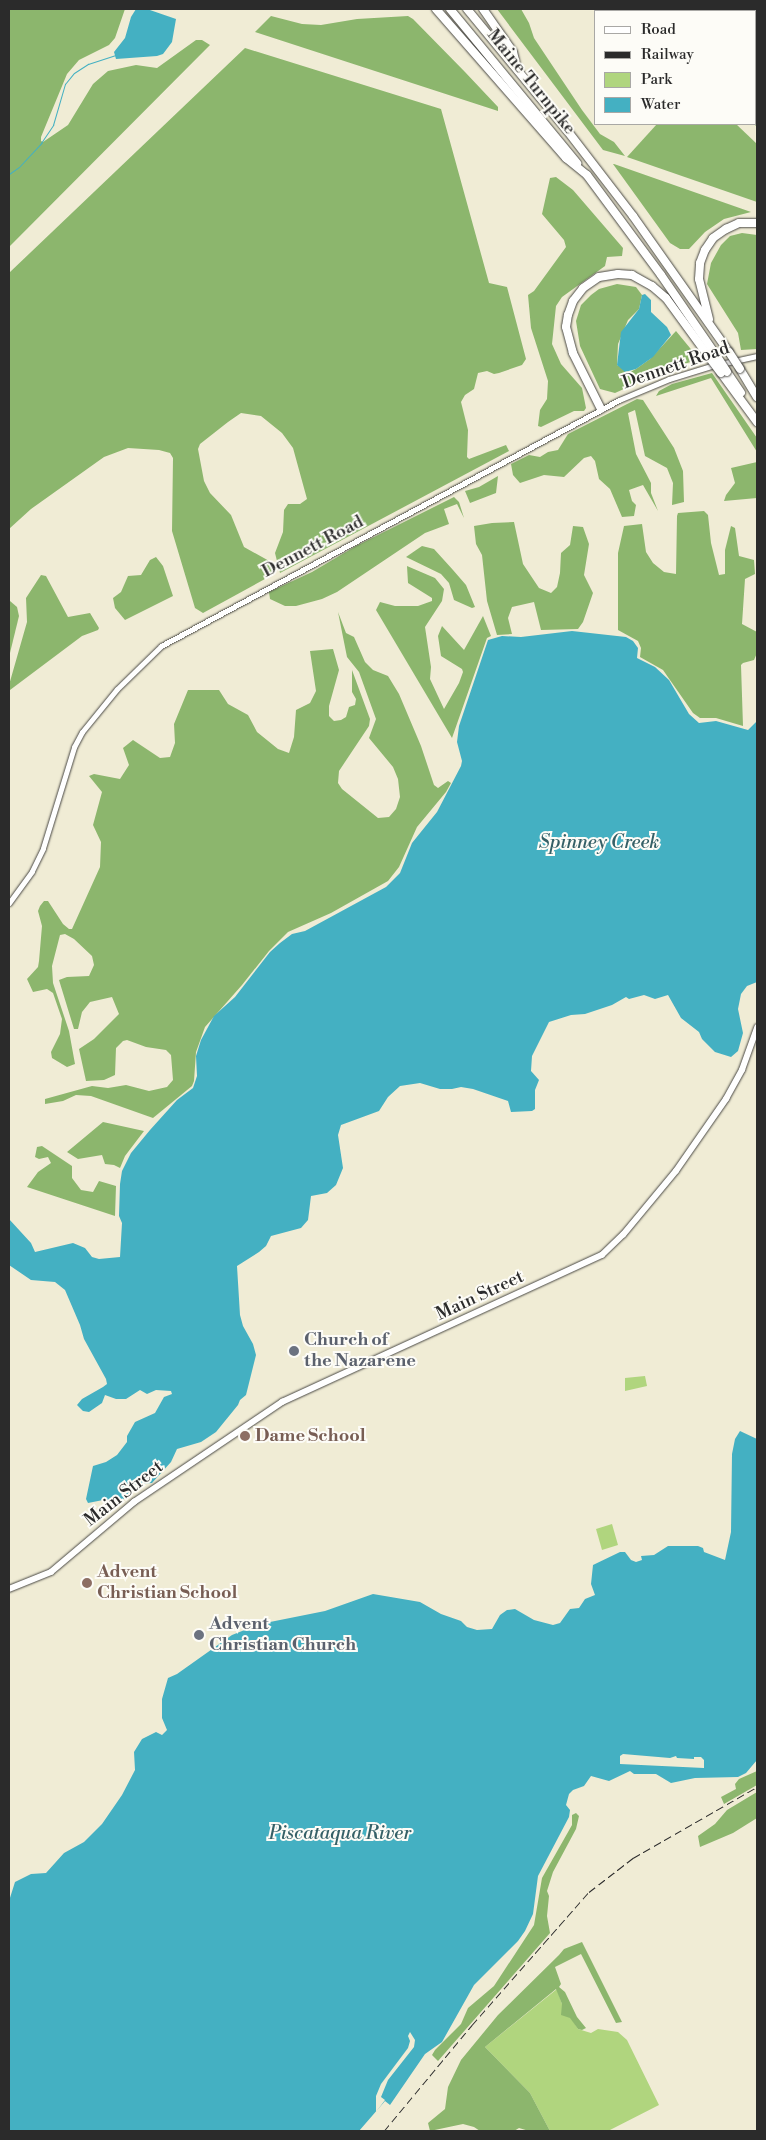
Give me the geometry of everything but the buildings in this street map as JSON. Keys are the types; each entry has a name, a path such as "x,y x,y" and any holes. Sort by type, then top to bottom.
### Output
{"highway":[{"path":"430,9 447,22"},
{"path":"436,9 566,158 586,175 661,275 712,356 757,421"},
{"name":"Maine Turnpike","path":"450,9 586,175"},
{"path":"467,9 517,68 633,216 710,324 757,397"},
{"path":"483,9 513,52 517,68"},
{"path":"710,324 699,280 700,263 705,250 713,238 726,228 739,224 757,223"},
{"path":"601,409 573,353 566,327 573,300 583,288 599,277 618,274 632,275 652,286 666,298 712,356"}],"main road":[{"name":"Main Street","path":"9,1589 52,1572 134,1502 282,1402 599,1258 623,1235 698,1139 734,1086 757,1028"}],"street":[{"name":"Dennett Road","path":"9,903 32,871 46,843 74,747 82,732 117,688 154,652 195,626 601,409 669,379 711,366 757,356"}],"green space":[{"path":"9,9 125,9 115,38 109,45 79,60 67,74 41,137 43,142 68,125 93,84 108,71 136,65 157,68 196,40 202,40 210,45 9,247"},
{"path":"497,9 521,9 529,23 534,38 582,110 600,134 614,142 625,156 603,150"},
{"path":"757,9 757,127 755,125 756,10 749,10"},
{"path":"271,16 302,24 321,25 357,19 408,16 465,72 498,107 498,111 255,32"},
{"path":"245,48 441,109 489,283 507,287 526,359 522,365 499,373 494,374 487,371 478,373 474,389 465,395 461,402 468,430 467,457 469,459 506,445 509,451 280,573 275,553 283,532 284,510 288,504 300,504 307,499 293,448 282,433 261,416 241,413 200,444 198,449 204,481 210,493 231,515 244,547 271,562 274,574 203,613 195,608 172,531 173,458 170,453 159,450 128,448 104,457 31,509 9,529 9,273"},
{"path":"656,125 737,125 757,144 757,202 627,157"},
{"path":"613,164 751,212 724,219 705,232 689,249 680,249 670,243"},
{"path":"556,177 573,190 623,248 622,256 607,257 605,266 562,297 556,306 552,344 561,364 582,388 586,408 584,411 574,411 541,427 538,426 540,410 547,399 548,381 531,328 528,295 534,291 566,247 564,240 542,214 550,178"},
{"path":"742,233 757,235 757,349 741,350 738,333 707,284 711,263 721,245 730,236"},
{"path":"617,284 636,287 642,295 639,309 628,320 618,344 617,365 630,372 636,369 650,359 676,331 699,359 664,371 615,393 600,389 580,346 576,321 581,305 591,295 599,289"},
{"path":"712,373 757,438 757,452 711,378 656,396 659,391 672,384"},
{"path":"637,399 643,400 674,448 683,471 684,502 672,505 673,483 667,468 645,456 635,410 628,413 636,454 651,483 651,493 658,511 643,485 629,490 632,501 636,505 634,516 622,517 610,489 599,479 595,461 591,456 584,458 564,477 544,475 520,483 513,475 511,464 529,455 540,457 548,452 558,450 568,434"},
{"path":"757,462 757,498 724,501 735,483 731,468"},
{"path":"498,476 496,493 470,503 465,491 479,487"},
{"path":"454,497 459,502 464,518 457,504 444,509 449,524 425,533 337,592 322,599 296,606 285,606 270,599 269,592 312,572 356,546"},
{"path":"704,511 708,515 711,543 719,575 725,574 725,550 731,526 735,528 739,556 754,560 755,574 745,579 742,624 757,632 757,653 754,660 741,665 743,726 716,718 700,718 693,713 663,670 640,657 641,648 638,641 618,630 618,553 624,526 642,524 646,552 653,563 664,572 676,574 678,513"},
{"path":"514,522 523,564 539,588 551,593 557,587 561,553 570,545 573,526 583,527 589,544 584,575 593,593 583,622 578,629 541,630 534,602 512,607 508,618 512,634 497,635 487,601 482,555 476,544 474,526"},
{"path":"422,546 434,549 453,570 466,585 475,607 472,608 454,600 449,583 441,574 406,557"},
{"path":"156,557 163,566 173,596 125,620 115,608 113,598 121,592 128,576 141,575 150,560"},
{"path":"407,566 435,578 444,589 442,601 425,627 431,667 430,679 444,709 463,672 462,669 441,656 438,636 442,626 464,650 483,616 491,636 487,638 452,738 376,610 380,602 395,606 418,606 432,601 432,598 408,583"},
{"path":"41,575 46,576 68,617 90,613 99,628 82,636 10,690 9,685 27,622 26,598"},
{"path":"10,601 17,607 19,616 9,657"},
{"path":"338,612 346,633 354,637 365,662 373,670 388,676 399,694 421,746 434,785 438,788 448,781 451,783 446,792 417,827 399,867 388,881 331,913 288,932 269,951 205,1027 196,1052 192,1086 153,1118 91,1096 76,1095 63,1101 45,1104 45,1099 92,1086 108,1088 126,1085 149,1091 167,1087 173,1080 171,1055 166,1050 146,1047 127,1040 123,1041 116,1048 115,1075 104,1080 86,1081 79,1049 94,1039 119,1014 112,997 90,1002 82,1012 78,1029 74,1029 59,980 67,977 89,976 94,965 92,956 74,939 65,934 60,935 52,966 53,983 69,1031 75,1064 67,1067 52,1058 51,1052 60,1034 62,1019 53,993 47,989 33,992 27,979 38,967 42,926 38,911 40,906 44,901 48,901 63,924 72,929 100,867 101,842 93,825 102,792 89,776 94,774 120,779 129,765 123,748 133,740 160,758 170,757 175,743 174,724 188,690 219,690 228,704 248,715 257,732 278,749 289,753 294,737 296,710 310,703 316,691 310,651 333,649 339,670 329,706 329,716 334,721 341,720 346,717 349,707 355,705 356,699 352,692 352,670 370,719 369,726 339,771 338,783 342,789 378,818 389,817 396,809 400,797 398,779 393,767 369,738 376,719 359,672 347,657"},
{"path":"103,1122 144,1131 125,1156 120,1168 105,1164 102,1155 78,1159 67,1152"},
{"path":"42,1146 72,1166 72,1178 81,1190 93,1192 99,1181 116,1186 115,1216 27,1187 38,1172 51,1163 48,1157 39,1159 35,1157 37,1147"},
{"path":"645,1376 647,1386 625,1391 625,1378"},
{"path":"612,1524 618,1545 602,1550 596,1529"},
{"path":"757,1771 757,1785 724,1804 721,1797 736,1789 735,1784 739,1779"},
{"path":"757,1792 757,1818 733,1833 700,1847 698,1836 715,1824 727,1810"},
{"path":"576,1813 579,1816 576,1829 553,1872 547,1891 549,1896 547,1916 550,1933 438,2061 432,2055 435,2050 461,2024 468,2008 494,1986 534,1925 542,1878 572,1825 572,1815"},
{"path":"582,1942 622,2022 616,2023 581,1954 555,1967 561,1984 559,1987 565,1992 577,2017 586,2028 578,2029 570,2018 561,2015 562,2004 556,1989 485,2047 530,2093 550,2131 529,2131 519,2128 514,2131 480,2131 463,2124 430,2131 428,2123 445,2109 448,2087 461,2060 498,2015 564,1949"},
{"path":"557,1989 562,2004 578,2029 591,2033 598,2029 618,2032 627,2040 659,2105 608,2131 550,2131 530,2093 485,2047"}],"water":[{"path":"136,9 147,9 176,19 172,42 163,54 157,56 116,59 114,52 125,38 131,17"},
{"path":"645,294 651,300 651,312 667,327 671,335 653,357 636,369 625,372 617,365 621,332 639,309 642,295"},
{"name":"Spinney Creek","path":"572,631 626,637 633,641 638,648 637,658 655,667 669,680 689,714 699,723 716,721 748,730 757,721 757,982 747,986 741,994 738,1009 743,1033 738,1051 731,1057 715,1052 702,1039 699,1032 681,1018 668,995 655,999 644,995 629,999 626,997 612,1005 585,1014 571,1015 549,1022 532,1056 531,1071 539,1080 535,1090 535,1109 532,1111 511,1112 508,1101 473,1089 461,1087 440,1089 420,1083 400,1086 388,1097 379,1111 341,1125 338,1135 343,1168 336,1185 327,1193 311,1196 308,1220 301,1228 271,1236 266,1246 237,1266 240,1315 256,1355 246,1395 240,1400 216,1432 201,1442 177,1449 171,1462 152,1483 136,1484 120,1503 103,1500 88,1503 86,1499 93,1466 106,1462 117,1455 127,1442 127,1436 135,1422 155,1413 164,1397 172,1394 171,1391 156,1390 147,1394 140,1390 126,1399 116,1399 105,1395 102,1403 89,1412 83,1411 77,1405 82,1399 107,1384 106,1379 84,1339 65,1290 55,1282 31,1280 9,1265 9,1219 31,1243 35,1252 73,1243 85,1248 92,1257 99,1259 120,1257 122,1223 119,1216 122,1171 131,1153 150,1130 177,1100 193,1088 197,1076 196,1056 201,1040 214,1016 235,997 270,952 280,943 292,934 305,931 386,887 400,873 412,843 437,812 461,766 462,761 457,742 459,726 488,640 502,636 521,637"},
{"name":"Piscataqua River","path":"740,1431 757,1439 757,1760 746,1773 738,1777 695,1778 671,1783 656,1774 634,1774 630,1771 609,1781 591,1776 584,1786 573,1790 569,1794 566,1805 570,1810 569,1817 538,1876 533,1914 525,1931 518,1941 474,1985 442,2042 425,2054 390,2105 385,2101 359,2131 9,2131 9,1901 15,1882 31,1874 46,1873 64,1853 84,1842 102,1824 122,1795 135,1770 134,1752 142,1739 156,1732 162,1735 167,1730 162,1718 162,1699 168,1678 177,1674 232,1635 260,1624 325,1611 373,1594 420,1602 441,1614 461,1621 467,1627 477,1630 492,1629 500,1615 507,1610 515,1609 534,1620 553,1625 560,1623 570,1609 579,1608 585,1599 595,1595 591,1584 593,1565 620,1552 625,1552 631,1560 636,1562 642,1560 641,1556 654,1555 668,1546 698,1546 703,1548 704,1552 725,1560 731,1532 732,1454 735,1439"}],"pier":[{"path":"623,1754 670,1758 676,1756 677,1758 694,1759 694,1757 701,1757 704,1760 704,1768 620,1764 620,1756"},
{"path":"410,2032 415,2040 414,2047 388,2080 381,2097 385,2100 376,2112 376,2096 381,2084 408,2048"}],"waterway":[{"path":"9,174 19,167 41,143 53,125 65,84 74,73 88,64 116,55"}],"railway":[{"path":"384,2131 472,2025 589,1892 633,1858 757,1787"}],"place":[{"name":"Church of the Nazarene","path":"294,1351"},
{"name":"Dame School","path":"245,1436"},
{"name":"Advent Christian School","path":"87,1583"},
{"name":"Advent Christian Church","path":"199,1635"}]}
